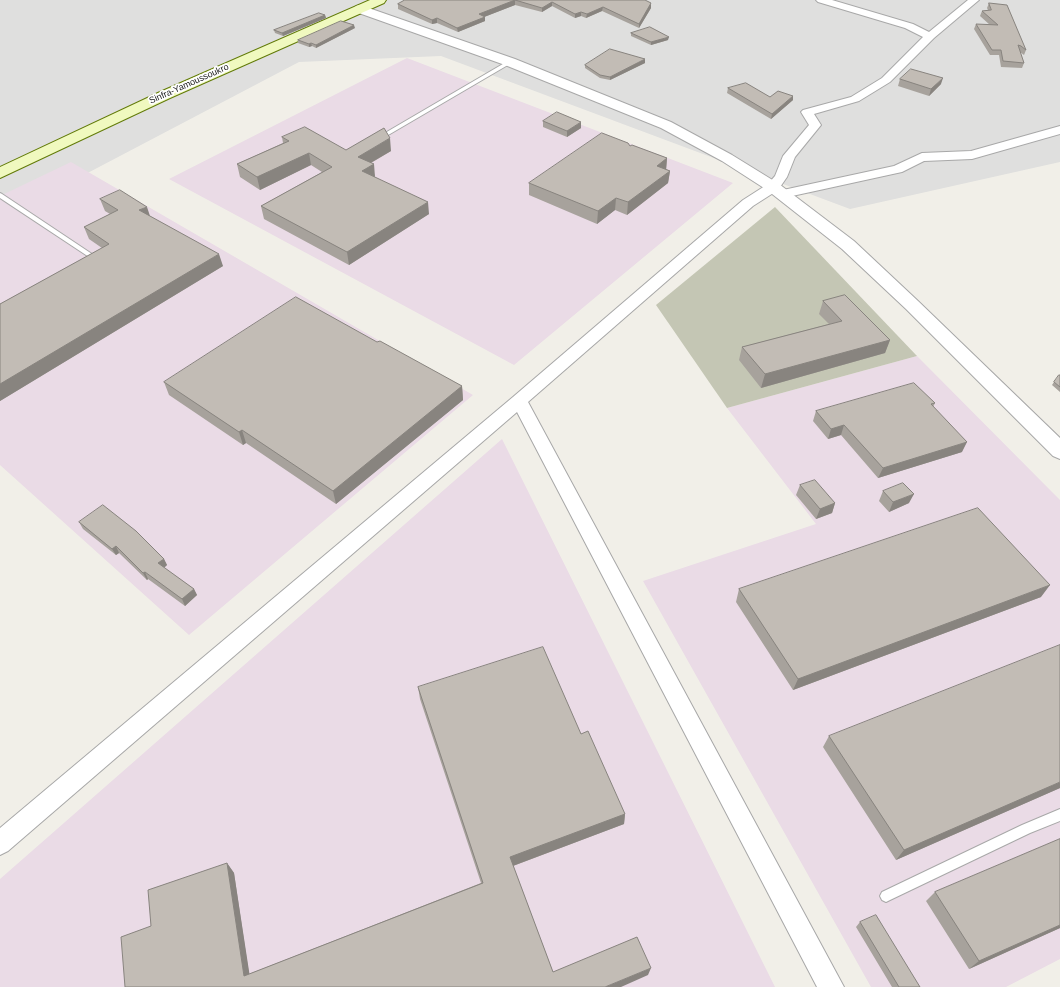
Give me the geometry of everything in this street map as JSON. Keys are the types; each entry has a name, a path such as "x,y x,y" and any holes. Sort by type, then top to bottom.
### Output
{"main road":[{"name":"Sinfra-Yamoussoukro","path":"0,173 180,88 380,0"}],"street":[{"path":"821,0 909,26 930,36"},
{"path":"778,190 789,156 815,125 807,112 855,99 886,80 930,36 974,0"},
{"path":"360,9 510,62 666,125 721,154 778,190 848,245 1060,450"},
{"path":"0,843 519,401 748,202 778,190 898,169 922,157 972,154 1060,130"},
{"path":"519,401 831,987"}],"lane":[{"path":"372,142 510,62"},
{"path":"0,195 91,256"},
{"path":"886,896 1026,829 1060,815"}],"shaded area":[{"path":"0,0 1060,0 1060,162 850,209 441,56 299,62 0,219"},
{"path":"407,58 733,183 514,365 169,179"},
{"path":"71,162 473,395 189,635 0,465 0,196"},
{"path":"775,207 917,356 727,408 656,305"},
{"path":"917,356 1060,500 1060,959 1006,987 871,987 643,581 816,524 727,408"},
{"path":"502,439 775,987 0,987 0,879"}],"building":[{"path":"405,0 515,0 479,14 485,17 457,28 437,18 432,20 398,4"},
{"path":"515,0 645,0 651,3 639,24 603,7 587,14 581,12 575,14 552,2 542,8"},
{"path":"989,3 1007,5 1026,50 1018,45 1024,63 1003,61 1001,50 992,50 976,24 998,25 982,11 991,10"},
{"path":"319,13 325,15 282,33 274,30"},
{"path":"341,21 354,25 316,45 298,40"},
{"path":"650,27 669,37 651,42 631,33"},
{"path":"610,49 645,59 610,77 600,75 585,65"},
{"path":"911,69 943,78 931,89 900,79"},
{"path":"746,83 770,97 778,91 793,96 772,114 728,88"},
{"path":"557,112 581,122 567,131 543,121"},
{"path":"305,127 346,150 384,128 390,138 358,157 374,164 362,171 428,202 347,252 261,206 332,167 309,153 257,177 237,164 289,141 282,137"},
{"path":"602,133 628,143 630,146 632,145 667,158 657,166 670,171 628,202 616,198 598,211 529,183"},
{"path":"120,190 147,207 139,210 219,254 0,384 0,304 109,244 84,227 118,210 100,199"},
{"path":"845,295 890,340 765,374 742,347 842,321 823,301"},
{"path":"296,297 377,342 380,341 462,386 333,491 242,430 239,432 164,382"},
{"path":"1060,375 1060,387 1054,382"},
{"path":"914,383 935,403 931,404 967,442 883,468 844,425 831,429 816,411"},
{"path":"815,480 835,503 820,509 800,485"},
{"path":"903,483 914,494 893,502 883,491"},
{"path":"103,505 136,531 164,559 158,563 194,589 182,599 145,572 143,573 116,546 112,549 79,522"},
{"path":"978,508 1050,585 798,679 739,589"},
{"path":"1060,645 1060,782 904,850 829,736"},
{"path":"543,647 581,734 588,731 625,814 510,857 553,972 637,937 651,968 605,987 125,987 121,937 151,926 148,890 227,863 244,976 483,883 418,687"},
{"path":"1060,839 1060,925 979,961 935,892"},
{"path":"876,915 920,987 899,987 860,922"}]}
